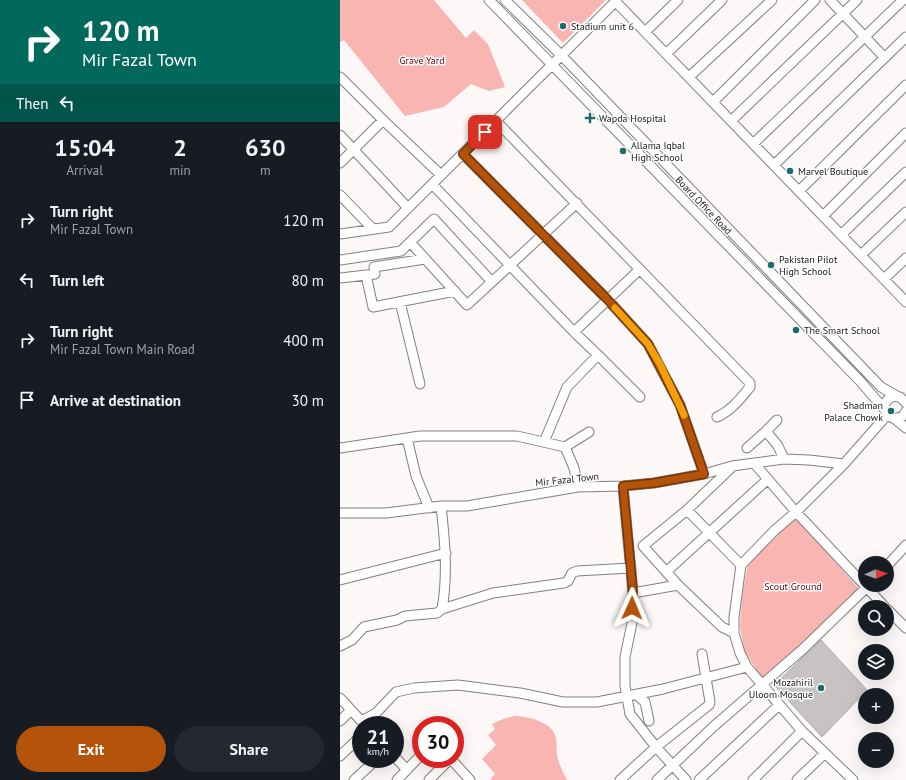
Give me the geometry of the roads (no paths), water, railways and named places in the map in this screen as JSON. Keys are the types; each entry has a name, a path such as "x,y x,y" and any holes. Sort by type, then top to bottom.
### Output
{"street":[{"name":"Board Office Road","path":"490,0 860,381 889,414 906,428"},
{"name":"Board Office Road","path":"504,0 562,56 881,387 903,400"},
{"path":"645,32 678,0"},
{"path":"666,54 722,0"},
{"path":"688,77 772,0"},
{"path":"713,102 815,0"},
{"path":"830,0 884,57"},
{"path":"731,121 857,0"},
{"path":"754,144 903,0"},
{"path":"340,234 389,227 440,175 554,65 616,1 906,302"},
{"path":"774,165 906,37"},
{"path":"340,77 382,120 440,175"},
{"path":"799,191 906,85"},
{"path":"340,163 382,120"},
{"path":"496,121 577,203 751,385 730,410 717,417"},
{"path":"823,216 906,133"},
{"path":"340,135 408,208"},
{"path":"463,154 608,300 648,344 660,364 680,405 704,474"},
{"path":"841,235 906,172"},
{"path":"432,184 574,332 640,397"},
{"path":"340,195 372,229"},
{"path":"410,242 467,305 577,203"},
{"path":"861,255 906,212"},
{"path":"340,260 401,251 434,219 492,282"},
{"path":"340,278 375,274 374,267 425,258"},
{"path":"884,279 906,258"},
{"path":"574,332 640,269"},
{"path":"366,275 373,307 455,291"},
{"path":"400,302 420,384"},
{"path":"544,442 567,387 598,355"},
{"path":"889,414 887,400 903,400"},
{"path":"889,414 903,416 906,411"},
{"path":"851,780 826,753 802,731 747,667 740,653 734,633 741,565 844,464 889,414"},
{"path":"747,448 777,420"},
{"path":"766,431 778,446 784,459"},
{"path":"340,448 420,436 518,436 565,447 588,432"},
{"path":"407,438 416,476 429,508"},
{"path":"565,447 574,468 578,487"},
{"name":"Mir Fazal Town","path":"340,513 386,514 441,506 467,506 578,487 623,486 654,483 704,474 732,466 784,459 844,464"},
{"path":"754,463 796,512 858,577"},
{"path":"630,548 643,545 687,510 732,466"},
{"path":"666,572 767,480"},
{"path":"623,486 633,592 632,623 625,657 625,686 630,714 656,747 686,780"},
{"path":"441,506 446,553 446,586 442,609"},
{"path":"687,510 741,565"},
{"path":"643,545 666,572 722,627 734,633"},
{"path":"894,559 906,546"},
{"path":"340,580 446,553"},
{"path":"340,646 352,640 364,627 398,620 405,616 437,613 442,609 493,592 564,583 568,581 572,573 577,571 631,568"},
{"path":"633,592 678,584"},
{"path":"657,780 761,684 803,649 862,592"},
{"path":"871,592 878,600"},
{"path":"894,617 906,628"},
{"path":"620,780 656,747 709,705 710,702 702,654"},
{"path":"372,716 396,692 414,688 458,685 520,693 563,702 597,702 637,695 747,667"},
{"path":"637,695 645,702 649,721"},
{"path":"340,698 357,716"},
{"path":"699,780 779,705"},
{"path":"340,721 351,710"},
{"path":"753,780 802,731"},
{"path":"340,756 352,745"},
{"path":"797,780 826,753"},
{"path":"397,780 412,765"},
{"path":"404,767 407,770"},
{"path":"354,780 367,768"},
{"path":"429,780 441,768"},
{"path":"458,768 469,780"}],"place":[{"name":"Stadium unit 6","path":"563,26"},
{"name":"Wapda Hospital","path":"590,118"},
{"name":"Allama Iqbal High School","path":"623,151"},
{"name":"Marvel Boutique","path":"790,171"},
{"name":"Pakistan Pilot High School","path":"771,265"},
{"name":"The Smart School","path":"796,330"},
{"name":"Shadman Palace Chowk","path":"891,411"},
{"name":"Mozahiril Uloom Mosque","path":"821,688"}],"park label":[{"name":"Grave Yard","path":"422,60"},
{"name":"Scout Ground","path":"793,586"}]}
